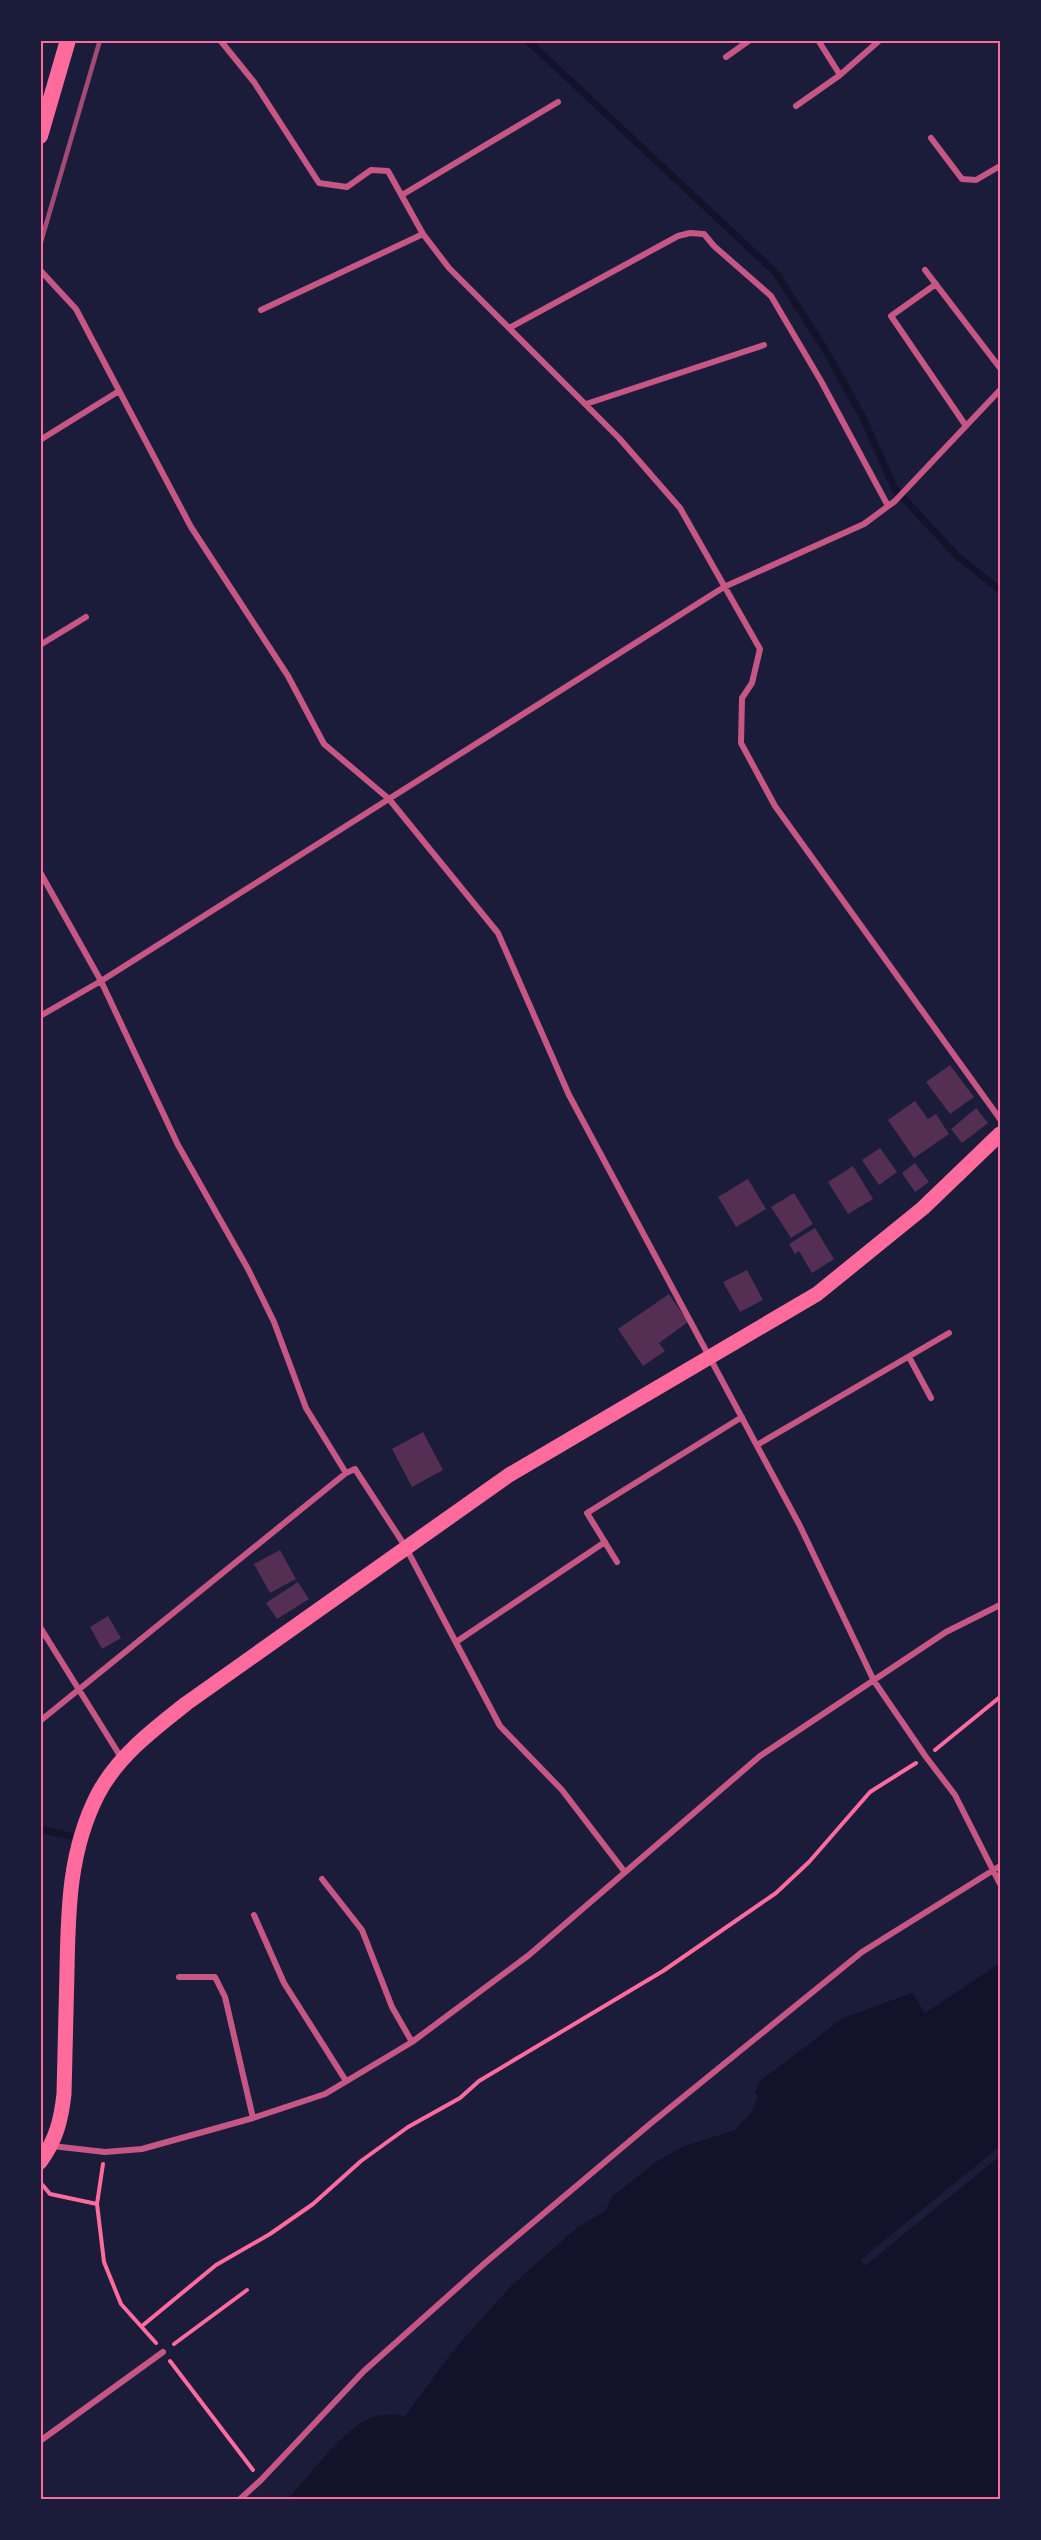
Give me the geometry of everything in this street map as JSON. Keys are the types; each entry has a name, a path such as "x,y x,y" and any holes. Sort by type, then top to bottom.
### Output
{"highway":[{"path":"40,136 68,40"}],"main road":[{"path":"40,2162 52,2146 61,2124 64,2094 68,1897 77,1844 99,1793 123,1760 148,1735 187,1703 509,1474 817,1294 923,1208 1000,1134"}],"street":[{"path":"220,40 254,82 319,183 347,187 371,170 388,171 423,234 449,268 619,438 680,508 760,649 752,683 741,698 741,743 775,806 1000,1119"},
{"path":"726,57 750,40"},
{"path":"818,40 840,75"},
{"path":"796,106 840,75 880,40"},
{"path":"402,195 558,102"},
{"path":"931,138 962,179 976,180 1000,166"},
{"path":"509,328 678,236 690,233 704,234 714,246 771,296 821,381 888,506"},
{"path":"261,310 423,234"},
{"path":"40,270 76,309 191,527 288,676 324,744 389,799 498,933 569,1095 801,1526 874,1681 955,1795 1000,1884"},
{"path":"925,270 1000,368"},
{"path":"936,284 891,316 966,426"},
{"path":"586,404 764,345"},
{"path":"40,1016 101,981 724,587 864,524 895,501 917,480 1000,390"},
{"path":"40,440 119,391"},
{"path":"40,645 86,617"},
{"path":"40,872 101,981 178,1145 248,1269 274,1322 306,1408 346,1473"},
{"path":"757,1445 949,1334"},
{"path":"909,1357 931,1398"},
{"path":"617,1562 587,1513 742,1417"},
{"path":"40,1721 355,1468 405,1546 500,1726 562,1790 624,1871"},
{"path":"456,1642 605,1542"},
{"path":"52,2146 105,2152 142,2149 253,2118 326,2094 412,2043 530,1954 760,1756 946,1632 1000,1605"},
{"path":"40,1627 123,1760"},
{"path":"239,2499 261,2480 364,2371 485,2263 633,2138 862,1952 1000,1866"},
{"path":"322,1879 363,1930 392,2007 412,2043"},
{"path":"254,1915 284,1983 346,2081"},
{"path":"179,1977 215,1977 225,1997 253,2118"},
{"path":"40,2441 163,2352"}],"path":[{"path":"142,2326 197,2283 216,2265 270,2234 313,2204 361,2161 408,2127 460,2098 479,2081 663,1971 776,1893 809,1862 870,1792 926,1757 1000,1697"},
{"path":"105,2152 97,2204 104,2262 121,2304 163,2352 261,2480"},
{"path":"40,2182 50,2194 97,2204"},
{"path":"163,2352 247,2290"}],"shaded area":[{"path":"1000,1963 1000,2146 860,2260 865,2266 1000,2156 1000,2499 288,2499 336,2444 358,2425 377,2416 391,2414 405,2416 453,2351 511,2286 578,2227 605,2211 613,2196 656,2162 682,2147 735,2130 754,2109 759,2097 755,2093 760,2081 843,2018 912,1993 925,2013"}],"building":[{"path":"950,1065 974,1097 950,1114 926,1082"},
{"path":"915,1101 928,1119 936,1114 949,1134 914,1158 888,1120"},
{"path":"976,1108 988,1123 962,1143 951,1129"},
{"path":"880,1148 897,1172 879,1185 862,1160"},
{"path":"915,1163 929,1182 915,1192 902,1173"},
{"path":"853,1166 873,1199 848,1214 828,1182"},
{"path":"748,1179 766,1209 736,1227 718,1197"},
{"path":"794,1193 813,1224 791,1238 771,1207"},
{"path":"815,1228 834,1259 812,1273 799,1251 795,1254 789,1244"},
{"path":"747,1270 763,1300 740,1312 723,1282"},
{"path":"669,1294 688,1322 659,1343 665,1351 643,1366 618,1329"},
{"path":"423,1432 443,1470 412,1487 392,1449"},
{"path":"280,1550 296,1579 270,1593 254,1564"},
{"path":"298,1582 309,1599 277,1619 266,1603"},
{"path":"108,1616 121,1638 102,1649 90,1627"}],"waterway":[{"path":"527,40 776,273 826,351 863,418 895,489 957,556 1000,590"},
{"path":"40,1829 70,1836"}],"railway":[{"path":"40,245 100,40"}]}
